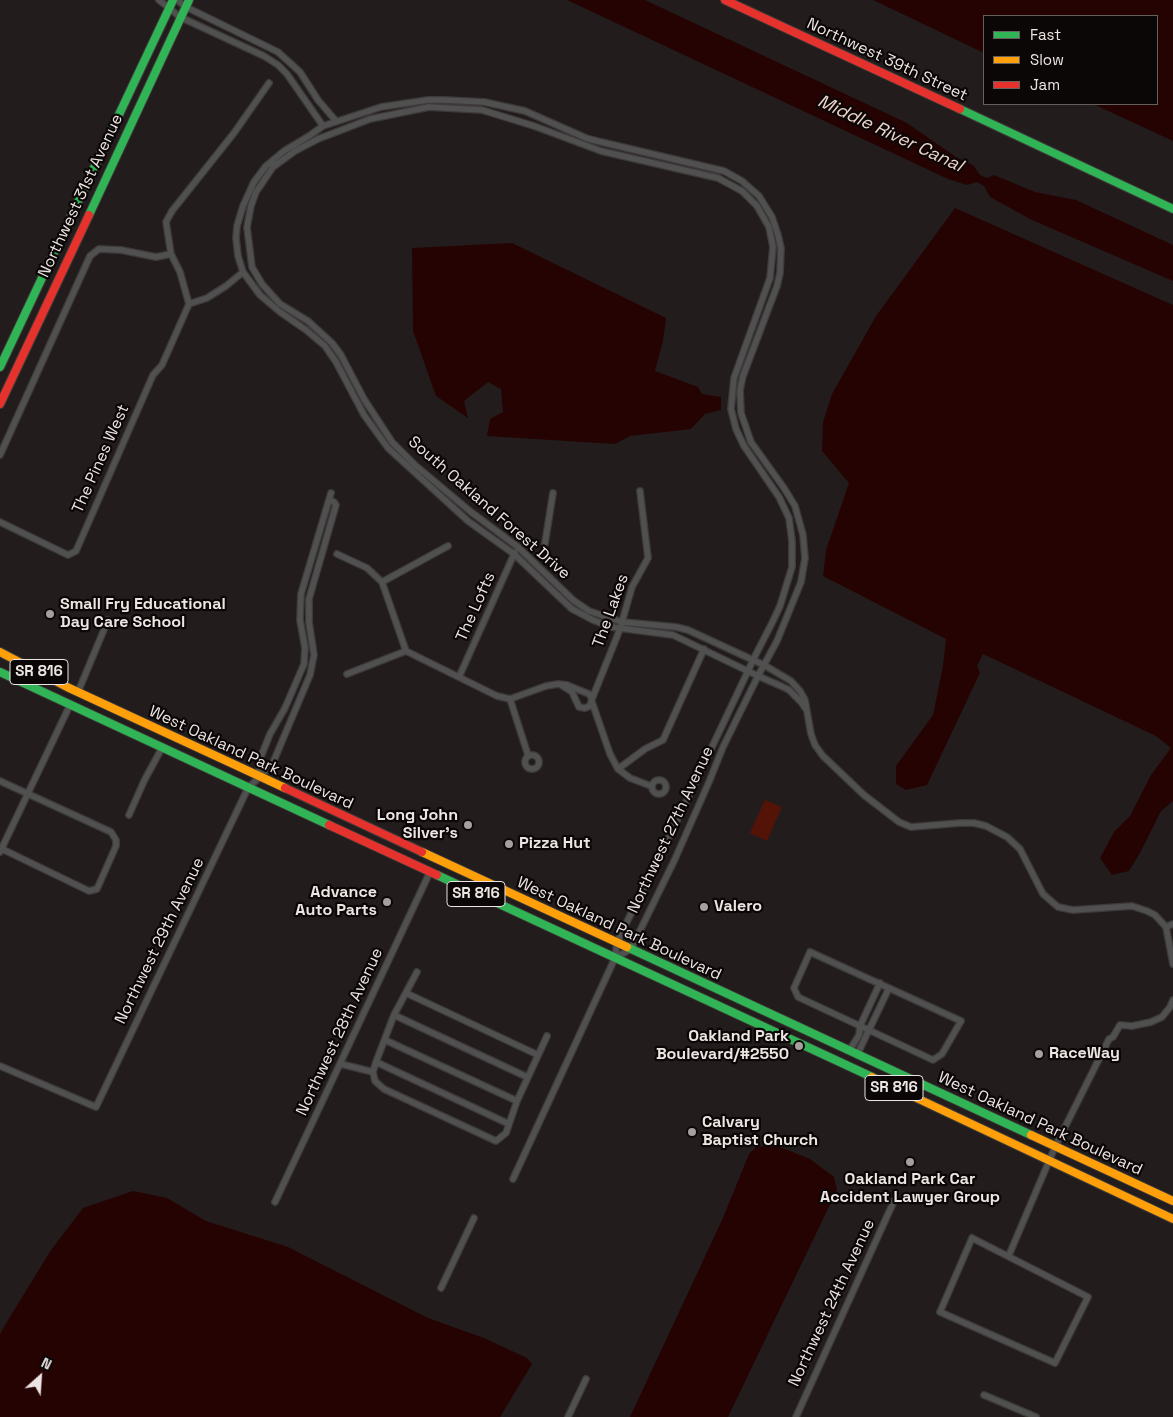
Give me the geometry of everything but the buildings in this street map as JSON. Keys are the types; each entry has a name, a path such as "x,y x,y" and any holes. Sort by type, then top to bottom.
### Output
{"main road":[{"name":"Northwest 31st Avenue","path":"0,367 173,0"},
{"name":"Northwest 39th Street","path":"725,0 1173,208"},
{"name":"Northwest 31st Avenue","path":"0,404 187,3"},
{"name":"West Oakland Park Boulevard","path":"0,652 78,692 1173,1201"},
{"name":"West Oakland Park Boulevard","path":"0,672 1170,1217"},
{"path":"50,696 56,694 68,695 78,692"},
{"path":"70,705 91,698"},
{"path":"405,860 432,857"},
{"path":"430,872 439,866 450,865"},
{"path":"833,1060 846,1061 857,1054"},
{"path":"850,1068 860,1061 871,1061"}],"street":[{"path":"159,0 180,17 264,56 278,66 287,74 323,126"},
{"path":"177,0 187,3 278,52 300,72 318,100 336,121"},
{"path":"243,272 207,298 189,304 180,272 171,254 166,222 172,211 234,133 269,83"},
{"name":"Northwest 27th Avenue","path":"336,121 381,107 416,101 444,100 492,104 525,111 593,140 724,171 742,181 759,196 776,226 781,248 780,273 775,293 743,376 740,390 741,413 751,442 780,481 794,506 803,535 805,558 799,591 723,747 674,859 630,949"},
{"name":"South Oakland Forest Drive","path":"615,958 617,942 685,804 753,660 785,593 792,567 792,541 789,518 779,497 744,446 732,419 731,400 734,378 768,286 772,269 773,247 769,227 764,216 746,195 732,185 709,174 601,151 519,121 482,110 429,107 370,119 318,139 284,158 273,167 262,181 251,206 247,227 252,267 262,284 274,298 308,321 332,342 388,437 415,465 483,522 518,547 581,606 598,615 622,622 676,627 688,630 753,660 764,665 786,678 800,691 805,700 812,736 815,745 823,756 864,795 899,822 911,827 960,823 974,823 986,826 1007,837 1020,850 1043,894 1058,907 1074,910 1132,906 1155,915 1166,927"},
{"name":"South Oakland Forest Drive","path":"336,121 323,126 284,150 266,166 254,182 243,206 236,235 238,256 243,272 260,295 325,346 336,362 364,416 388,448 468,521 514,554 572,609 599,623 620,629 668,634 789,690 802,702 807,712"},
{"path":"0,455 90,256 99,249 121,250 156,257 171,254"},
{"name":"The Pines West","path":"0,522 68,555 76,551 153,375 162,365 189,304"},
{"path":"382,440 388,437"},
{"name":"The Lakes","path":"592,700 620,629 632,587 648,558 640,491"},
{"path":"259,776 260,759 270,734 286,708 301,673 305,648 300,620 301,594 331,493"},
{"path":"545,543 553,493"},
{"path":"445,501 451,495"},
{"path":"304,661 314,662 309,622 309,599 336,505 329,500"},
{"path":"382,582 448,546"},
{"name":"The Lofts","path":"459,677 518,547"},
{"path":"337,554 367,568 382,582 406,651 497,696 510,699 546,686 561,685 567,685 585,693 592,700 610,754 618,769 630,778 652,786"},
{"path":"78,692 108,620"},
{"path":"303,641 312,640"},
{"path":"618,769 645,749 663,740 704,650"},
{"path":"347,674 406,651"},
{"name":"Northwest 29th Avenue","path":"0,1066 96,1107 248,788 272,765 310,676 314,662"},
{"name":"The Lakes","path":"585,693 598,682"},
{"path":"561,685 569,689 579,706 587,708 596,715"},
{"path":"576,698 579,694 585,693"},
{"path":"510,699 528,755"},
{"path":"587,708 592,700"},
{"path":"0,781 28,794 111,832 116,840 116,846 97,889 89,891 1,850 28,794 70,705"},
{"path":"129,815 145,779 162,748"},
{"name":"Northwest 28th Avenue","path":"275,1202 430,872"},
{"path":"1173,924 1166,927 1173,964"},
{"path":"513,1179 615,958 630,949"},
{"path":"810,952 880,983 961,1021 942,1054 933,1060 798,997 794,988 810,952"},
{"path":"417,972 394,1015 373,1072 375,1081 384,1090 496,1141 506,1133 527,1077 547,1036"},
{"path":"849,1051 859,1035 860,1026 880,983"},
{"path":"857,1054 889,988"},
{"path":"406,993 538,1055"},
{"path":"1009,1255 1055,1147 1109,1039 1113,1037 1120,1025 1132,1026 1151,1022 1162,1017 1173,1000"},
{"path":"394,1015 527,1077"},
{"path":"385,1040 517,1101"},
{"path":"376,1062 509,1124"},
{"path":"340,1064 373,1072"},
{"name":"Northwest 24th Avenue","path":"796,1417 894,1201"},
{"path":"441,1288 474,1218"},
{"path":"972,1238 1009,1255 1088,1297 1055,1363 940,1312 972,1238"},
{"path":"568,1417 586,1379"},
{"path":"984,1395 1036,1417"}],"shaded area":[{"path":"765,800 782,807 767,841 750,833"}],"water":[{"name":"Middle River Canal","path":"567,0 645,0 907,123 956,157 973,165 980,175 987,178 994,175 1035,192 1076,200 1173,245 1173,281 1032,220 990,197 984,186 977,182 967,185 948,179"},
{"path":"873,0 1173,0 1173,141 1095,105 1158,105 1158,15 983,15 983,53"},
{"path":"955,208 1173,305 1173,801 1161,811 1129,871 1112,875 1100,858 1114,832 1130,816 1151,775 1171,748 1156,736 983,654 977,666 980,673 927,785 906,790 896,784 896,766 933,715 943,666 946,639 823,576 826,550 849,483 822,451 823,422 832,394 876,316"},
{"path":"512,243 666,318 663,341 655,371 698,387 702,394 721,397 721,410 705,414 691,429 630,436 615,444 487,436 490,419 503,412 501,389 488,382 464,401 468,418 436,396 413,331 412,248"},
{"path":"775,1145 810,1159 834,1177 837,1190 728,1417 630,1417 722,1220 749,1154 756,1147"},
{"path":"133,1191 167,1198 206,1221 288,1247 428,1318 484,1338 527,1358 532,1364 500,1417 0,1417 0,1334 5,1325 51,1250 83,1208"}],"traffic: fast":[{"path":"0,367 173,0"},
{"path":"89,215 189,0"},
{"path":"960,109 1173,209"},
{"path":"0,672 329,825"},
{"path":"437,875 872,1077"},
{"path":"627,947 1031,1135"}],"traffic: slow":[{"path":"0,652 67,687 285,788"},
{"path":"422,852 627,947"},
{"path":"872,1077 1173,1219"},
{"path":"1031,1135 1173,1201"}],"traffic: jam":[{"path":"725,0 960,109"},
{"path":"0,404 89,215"},
{"path":"285,788 422,852"},
{"path":"329,825 437,875"}],"place":[{"name":"Small Fry Educational Day Care School","path":"50,614"},
{"name":"Long John Silver's","path":"468,825"},
{"name":"Pizza Hut","path":"509,844"},
{"name":"Advance Auto Parts","path":"387,902"},
{"name":"Valero","path":"704,907"},
{"name":"Oakland Park Boulevard/#2550","path":"799,1046"},
{"name":"RaceWay","path":"1039,1054"},
{"name":"Calvary Baptist Church","path":"692,1132"},
{"name":"Oakland Park Car Accident Lawyer Group","path":"910,1162"}]}
